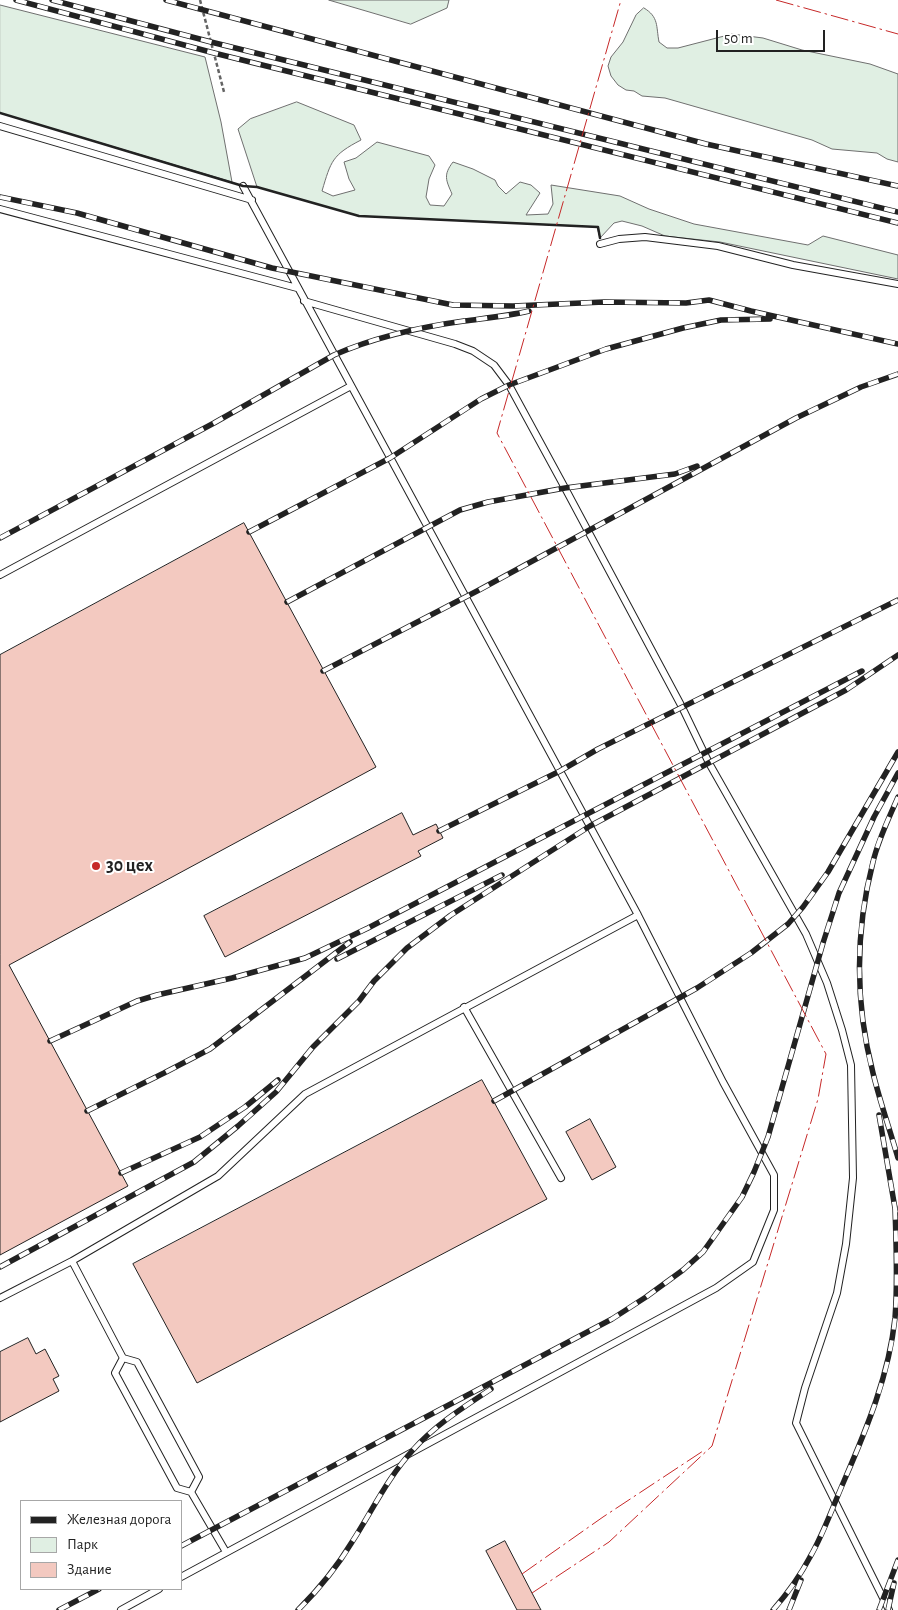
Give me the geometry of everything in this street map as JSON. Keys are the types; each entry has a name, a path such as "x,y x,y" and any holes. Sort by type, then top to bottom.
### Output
{"lane":[{"path":"0,126 252,200"},
{"path":"182,1575 716,1288 753,1262 774,1210 774,1175 723,1082 638,915 243,186"},
{"path":"0,209 298,288"},
{"path":"600,244 619,239 645,237 709,245 793,265 898,284"},
{"path":"304,301 455,344 473,351 494,365 509,386 565,488 682,708 709,763 806,934 827,983 851,1065 854,1178 846,1244 837,1293 805,1388 796,1423 889,1610"},
{"path":"0,575 351,386"},
{"path":"0,1298 72,1261 218,1176 305,1094 638,915"},
{"path":"464,1007 561,1178"},
{"path":"72,1261 122,1358 137,1362 199,1477 191,1492"},
{"path":"122,1358 115,1373 177,1488 191,1492 226,1552"},
{"path":"121,1610 157,1590"}],"path":[{"path":"200,0 224,92"}],"green space":[{"path":"329,0 449,0 447,8 411,24"},
{"path":"0,5 205,57 221,122 232,182 0,113"},
{"path":"644,8 655,18 659,42 667,48 678,48 732,34 763,38 802,50 870,64 898,74 898,162 887,159 877,153 832,149 812,140 665,98 642,96 634,91 626,90 618,85 611,76 608,66 611,57 623,42 636,15"},
{"path":"297,102 354,125 361,140 338,155 328,172 322,191 333,196 355,190 349,179 344,162 356,158 377,142 429,156 435,165 429,179 426,197 430,205 444,206 452,194 446,178 453,162 495,180 506,194 520,182 531,185 540,193 526,215 548,214 553,204 551,185 620,196 649,209 694,224 808,245 823,236 898,255 898,279 720,242 665,236 642,226 622,221 614,223 600,238 597,227 359,216 257,187 238,129 250,119"}],"building":[{"name":"30 цех","path":"244,523 376,767 9,965 128,1186 0,1255 0,655"},
{"path":"402,813 413,835 436,824 443,838 418,851 421,856 225,957 204,916"},
{"path":"482,1080 547,1199 197,1383 133,1264"},
{"path":"590,1119 616,1167 592,1180 566,1132"},
{"path":"28,1338 36,1354 45,1349 59,1376 53,1379 59,1391 0,1422 0,1352"},
{"path":"505,1541 541,1610 517,1610 486,1551"}],"railway":[{"path":"16,0 214,53 898,223"},
{"path":"52,0 211,42 898,212"},
{"path":"166,0 706,144 898,186"},
{"path":"0,197 77,213 272,268 453,305 513,306 604,302 686,303 709,300 898,344"},
{"path":"0,538 214,423 334,355 365,343 414,330 447,323 529,311"},
{"path":"249,532 390,458 481,399 509,385 606,349 683,328 721,320 770,319"},
{"path":"323,671 479,590 796,418 861,387 898,374"},
{"path":"287,602 460,510 488,502 565,488 675,474 697,466"},
{"path":"439,831 560,771 598,749 898,600"},
{"path":"0,1267 194,1162 276,1092 313,1047 359,1001 374,981 407,948 451,915 590,826 846,690 898,655"},
{"path":"50,1041 137,1001 305,958 368,928 862,671"},
{"path":"494,1101 697,988 751,953 788,924 803,907 828,872 898,752"},
{"path":"182,1545 612,1319 683,1270 703,1252 742,1197 754,1172 768,1137 839,893 874,817 898,773"},
{"path":"898,797 875,854 867,888 860,941 859,968 860,994 867,1047 898,1158"},
{"path":"337,959 502,875"},
{"path":"87,1111 210,1049 350,942"},
{"path":"121,1173 200,1137 245,1107 278,1080"},
{"path":"879,1115 896,1214"},
{"path":"773,1610 798,1578 820,1539 876,1401 888,1360 895,1318 897,1276 895,1207"},
{"path":"298,1610 340,1560 404,1460 440,1424 491,1389"},
{"path":"879,1610 898,1560"},
{"path":"789,1610 801,1580"},
{"path":"888,1610 894,1583"},
{"path":"59,1610 97,1590"}],"wall":[{"path":"0,113 243,186 257,187 359,216 598,227 600,238"}],"power":[{"path":"532,1593 609,1542 712,1446 818,1099 826,1054 497,433 621,0"},
{"path":"776,0 898,34"},
{"path":"522,1574 603,1517 703,1451"}],"place":[{"name":"30 цех","path":"96,866"}]}
